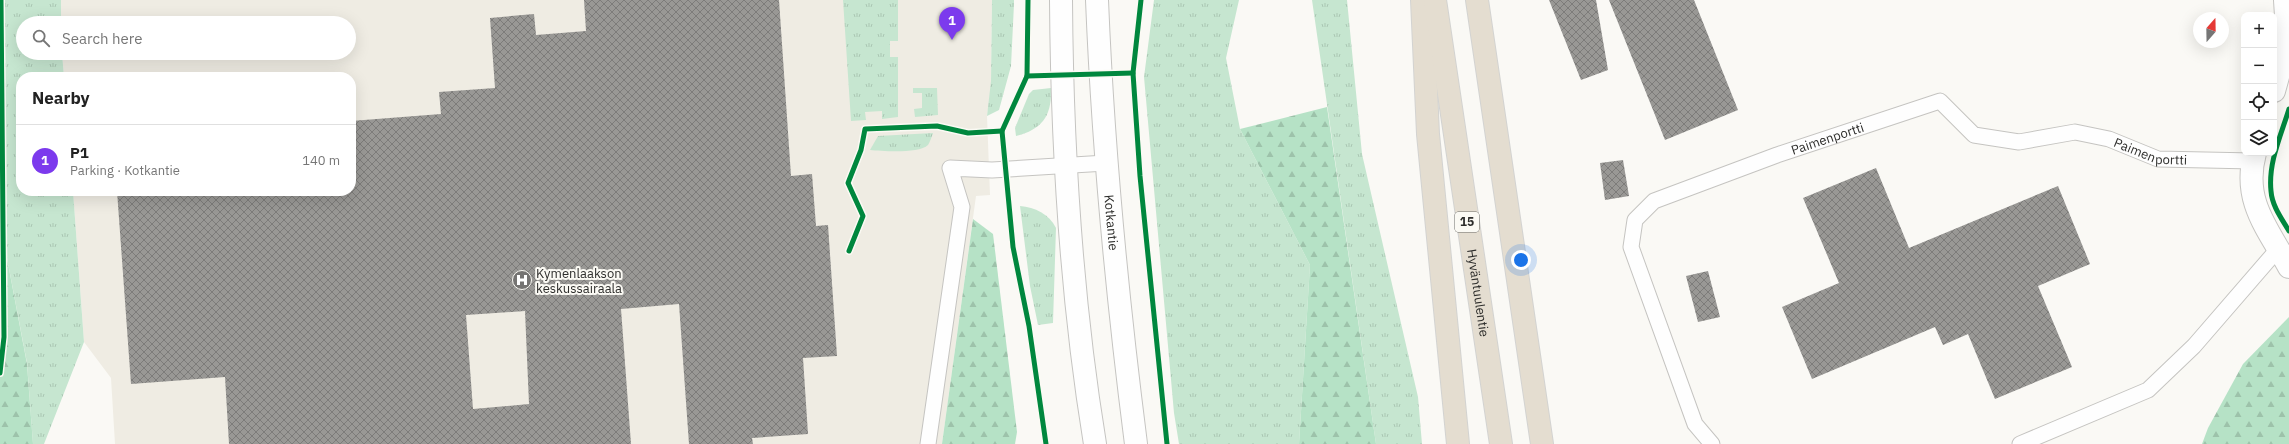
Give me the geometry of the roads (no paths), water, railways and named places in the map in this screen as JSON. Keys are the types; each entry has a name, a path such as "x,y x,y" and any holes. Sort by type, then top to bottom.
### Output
{"highway":[{"path":"1422,0 1428,134 1458,444"},
{"name":"Hyväntuulentie","path":"1435,0 1501,444"},
{"path":"1477,0 1542,444"}],"street":[{"path":"1061,0 1066,165 1070,231 1089,408 1095,444"},
{"name":"Kotkantie","path":"1098,0 1106,163 1112,234 1136,444"},
{"path":"2276,84 2284,55 2287,32 2285,0"},
{"name":"Paimenportti","path":"2254,157 2250,177 2252,196 2258,214 2289,267"}],"lane":[{"name":"Paimenportti","path":"1712,444 1696,424 1631,247 1636,220 1654,201 1777,155 1940,101 1974,135 2020,142 2075,132 2109,139 2158,160 2254,157"},
{"path":"928,444 962,207 950,168 992,170 1106,163"},
{"path":"2020,444 2148,390 2194,346 2278,249"}],"place":[{"name":"P1","path":"952,40"},
{"name":"Kymenlaakson keskussairaala","path":"522,280"}]}
